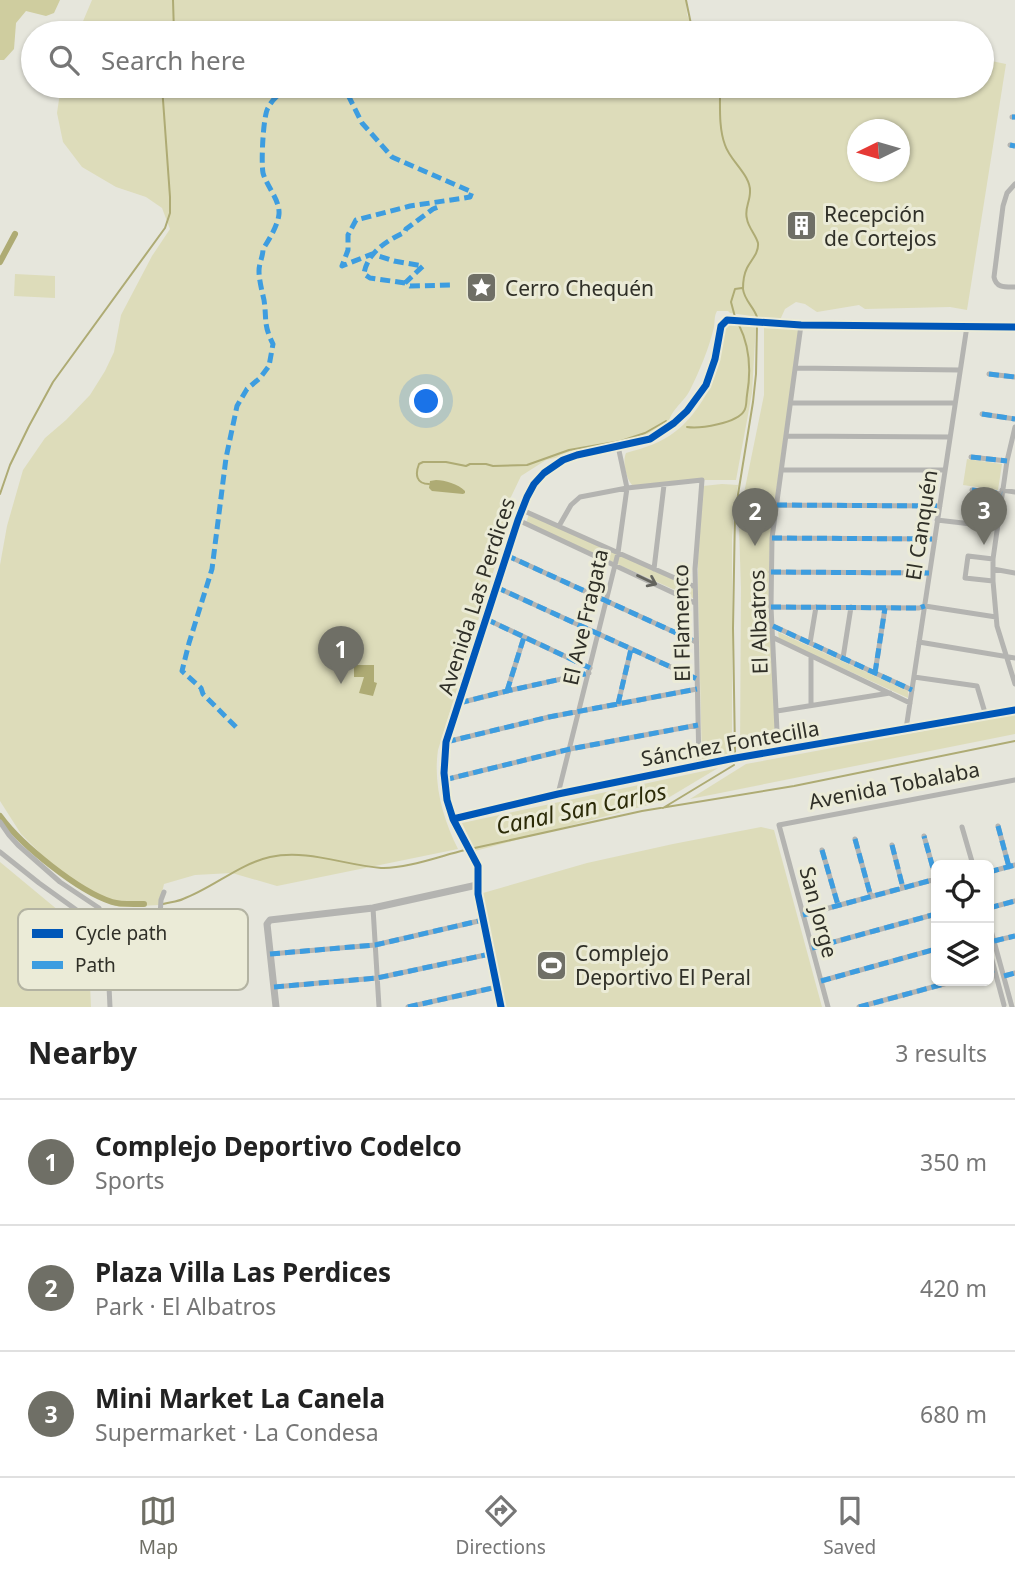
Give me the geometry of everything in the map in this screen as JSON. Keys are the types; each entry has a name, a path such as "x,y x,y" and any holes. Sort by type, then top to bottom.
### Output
{"street":[{"path":"1014,185 1007,193 1003,206 994,280 999,286 1015,287"},
{"name":"Avenida Las Perdices","path":"477,885 478,866 453,819 447,800 443,766 446,742 506,555 534,484 556,464 577,455 650,439 674,423 698,397 705,384 715,359 722,324 729,320 801,325"},
{"path":"801,325 1015,327"},
{"name":"El Albatros","path":"778,751 771,607 772,538 801,325"},
{"name":"El Canquén","path":"906,729 967,326"},
{"path":"795,368 960,370"},
{"path":"989,374 1015,377"},
{"path":"791,403 955,403"},
{"path":"982,414 1015,419"},
{"path":"1015,427 1006,461 993,559 996,617 1015,684"},
{"path":"786,436 950,437"},
{"name":"El Ave Fragata","path":"558,794 616,566 626,488 618,446"},
{"path":"971,457 1006,461"},
{"path":"782,470 945,470"},
{"name":"El Flamenco","path":"664,485 702,481 695,587 699,766"},
{"path":"559,526 570,505 580,497 626,488 664,485 654,569"},
{"path":"972,490 1015,492"},
{"path":"777,505 940,506"},
{"path":"522,510 695,587"},
{"path":"518,520 695,603"},
{"path":"937,520 997,527"},
{"path":"772,538 935,539"},
{"path":"506,555 696,642"},
{"path":"993,559 968,556 965,578 993,581"},
{"path":"993,569 1015,573"},
{"path":"771,572 929,573"},
{"path":"496,587 697,679"},
{"path":"771,607 925,606 996,617"},
{"path":"810,643 816,607"},
{"path":"843,658 851,607"},
{"path":"876,673 886,608"},
{"path":"486,619 589,671"},
{"path":"773,626 912,690"},
{"path":"507,691 524,637"},
{"path":"774,638 910,703"},
{"path":"919,642 1015,658"},
{"path":"618,704 631,649"},
{"path":"811,656 811,705"},
{"path":"459,703 589,671"},
{"path":"914,677 977,686 986,716"},
{"path":"446,742 541,719 697,689"},
{"path":"777,711 890,693"},
{"name":"Sánchez Fontecilla","path":"453,819 558,794 699,766 1015,710"},
{"path":"444,780 570,749 698,725"},
{"name":"Avenida Tobalaba","path":"779,825 1015,780"},
{"path":"0,822 18,845 60,882 99,909"},
{"name":"San Jorge","path":"779,825 828,1007"},
{"path":"994,871 1012,866 998,826"},
{"path":"962,827 972,860"},
{"path":"924,836 931,861"},
{"path":"855,839 871,897"},
{"path":"892,845 903,888"},
{"path":"822,850 838,905"},
{"path":"0,852 73,909"},
{"path":"803,915 931,880"},
{"path":"276,1007 268,922 273,919 373,908 477,885 501,1007"},
{"path":"160,909 164,892"},
{"path":"994,907 1015,901"},
{"path":"373,908 379,1007"},
{"path":"813,948 931,915"},
{"path":"270,954 375,945 483,920"},
{"path":"994,983 1000,1006 1012,1005 994,941 1015,936"},
{"path":"821,981 931,950"},
{"path":"274,987 377,978 490,954"},
{"path":"1004,976 1015,973"},
{"path":"859,1007 937,986"},
{"path":"408,1007 497,987"}],"green space":[{"path":"92,0 686,0 690,21 83,21"},
{"path":"994,62 1006,64 967,310 950,307 865,309 859,305 817,312 796,302 785,309 780,320 717,311 701,367 687,395 671,416 668,427 647,437 546,460 521,476 510,499 510,518 438,750 440,801 458,849 277,886 232,873 195,875 164,884 159,905 119,907 70,883 21,834 0,801 0,565 7,526 23,470 45,438 90,395 105,371 114,352 121,315 152,256 170,229 162,208 146,197 116,187 82,167 63,142 57,113 59,98 994,98"},
{"path":"15,274 55,276 55,298 14,296"},
{"path":"726,323 756,324 752,393 736,480 702,480 634,487 625,471 626,453 652,445 670,435 697,409 717,370"},
{"path":"764,328 799,329 771,529 769,563 777,749 740,755 739,528 764,395"},
{"path":"967,459 1002,464 998,490 963,485"},
{"path":"738,485 732,539 732,755 702,763 698,559 703,486"},
{"path":"529,514 694,588 695,599 526,523"},
{"path":"778,632 908,691 908,698 779,639"},
{"path":"1015,714 1015,734 690,799 746,764"},
{"path":"718,768 663,801 475,851 462,823"},
{"path":"761,827 774,830 822,1007 505,1007 486,922 483,893 587,863"},
{"path":"0,862 57,909 18,909 18,990 90,990 91,1007 0,1007"}],"shaded area":[{"path":"0,0 60,0 54,13 46,16 26,11 16,23 14,49 4,60 0,60"},
{"path":"430,481 455,484 465,493 432,491 429,488"},
{"path":"354,665 374,665 374,682 377,683 373,696 359,693 364,677 354,677"}],"waterway":[{"path":"173,0 174,21"},
{"path":"686,0 690,21"},
{"path":"0,494 10,465 53,382 165,228 170,213 170,197 163,98"},
{"path":"720,98 723,139 749,186 746,215 758,247 746,270 743,289 757,317"},
{"path":"0,262 15,234"},
{"path":"735,317 731,302 735,289 742,288"},
{"path":"687,427 726,422 740,415 745,409 749,360 739,325"},
{"path":"735,752 735,513 753,402 757,325"},
{"path":"429,484 418,478 419,464 423,462 446,462 466,466 527,465 569,450 621,441 645,433 666,421"},
{"name":"Canal San Carlos","path":"470,849 642,811 794,786 1015,741"},
{"path":"663,808 734,765"},
{"name":"Canal San Carlos","path":"0,816 36,853 83,888 112,902 144,904"},
{"name":"Canal San Carlos","path":"163,904 194,894 248,865 270,857 298,855 391,868 465,850"}],"marked path":[{"path":"236,727 182,671 212,569 226,458 237,406 247,389 269,366 273,344 267,327 259,268 263,249 275,228 279,214 263,173 262,150 266,113 276,98"},
{"path":"350,98 362,123 392,157 472,192 470,197 410,206 356,220 348,235 348,250 342,266 372,254 423,266 405,283 410,286 451,285"},
{"path":"1010,145 1015,146"},
{"path":"405,283 370,278 364,274 369,260 391,239 441,206"},
{"path":"989,374 1015,377"},
{"path":"982,414 1015,419"},
{"path":"971,457 1007,461"},
{"path":"972,490 1002,494"},
{"path":"777,505 940,506"},
{"path":"772,538 935,539"},
{"path":"506,555 696,642"},
{"path":"771,572 929,573"},
{"path":"496,587 697,679"},
{"path":"771,607 925,606"},
{"path":"875,673 885,608"},
{"path":"486,619 590,668"},
{"path":"773,626 912,690"},
{"path":"507,691 524,637"},
{"path":"618,704 631,649"},
{"path":"459,703 589,673"},
{"path":"446,742 549,717 697,689"},
{"path":"444,780 570,749 698,725"},
{"path":"998,826 1009,867"},
{"path":"803,915 936,879 924,836"},
{"path":"855,839 871,897"},
{"path":"892,845 903,888"},
{"path":"822,850 838,905"},
{"path":"994,871 1015,865"},
{"path":"994,907 1015,901"},
{"path":"812,948 931,915"},
{"path":"270,954 375,945 483,920"},
{"path":"994,941 1015,936"},
{"path":"821,981 931,950"},
{"path":"274,987 377,978 490,954"},
{"path":"1004,976 1015,973"},
{"path":"859,1007 937,986"},
{"path":"408,1007 497,987"}],"cycle path":[{"path":"501,1007 478,894 478,866 453,819 447,800 444,773 446,742 518,520 534,484 563,460 650,439 674,423 687,411 706,385 715,359 721,326 727,320 801,325 1015,327"},
{"path":"453,819 558,794 730,759 1015,710"}],"place":[{"name":"Recepción de Cortejos","path":"801,226"},
{"name":"Cerro Chequén","path":"482,288"},
{"name":"Mini Market La Canela","path":"984,545"},
{"name":"Plaza Villa Las Perdices","path":"755,546"},
{"name":"Complejo Deportivo Codelco","path":"341,684"},
{"name":"Complejo Deportivo El Peral","path":"552,965"}]}
